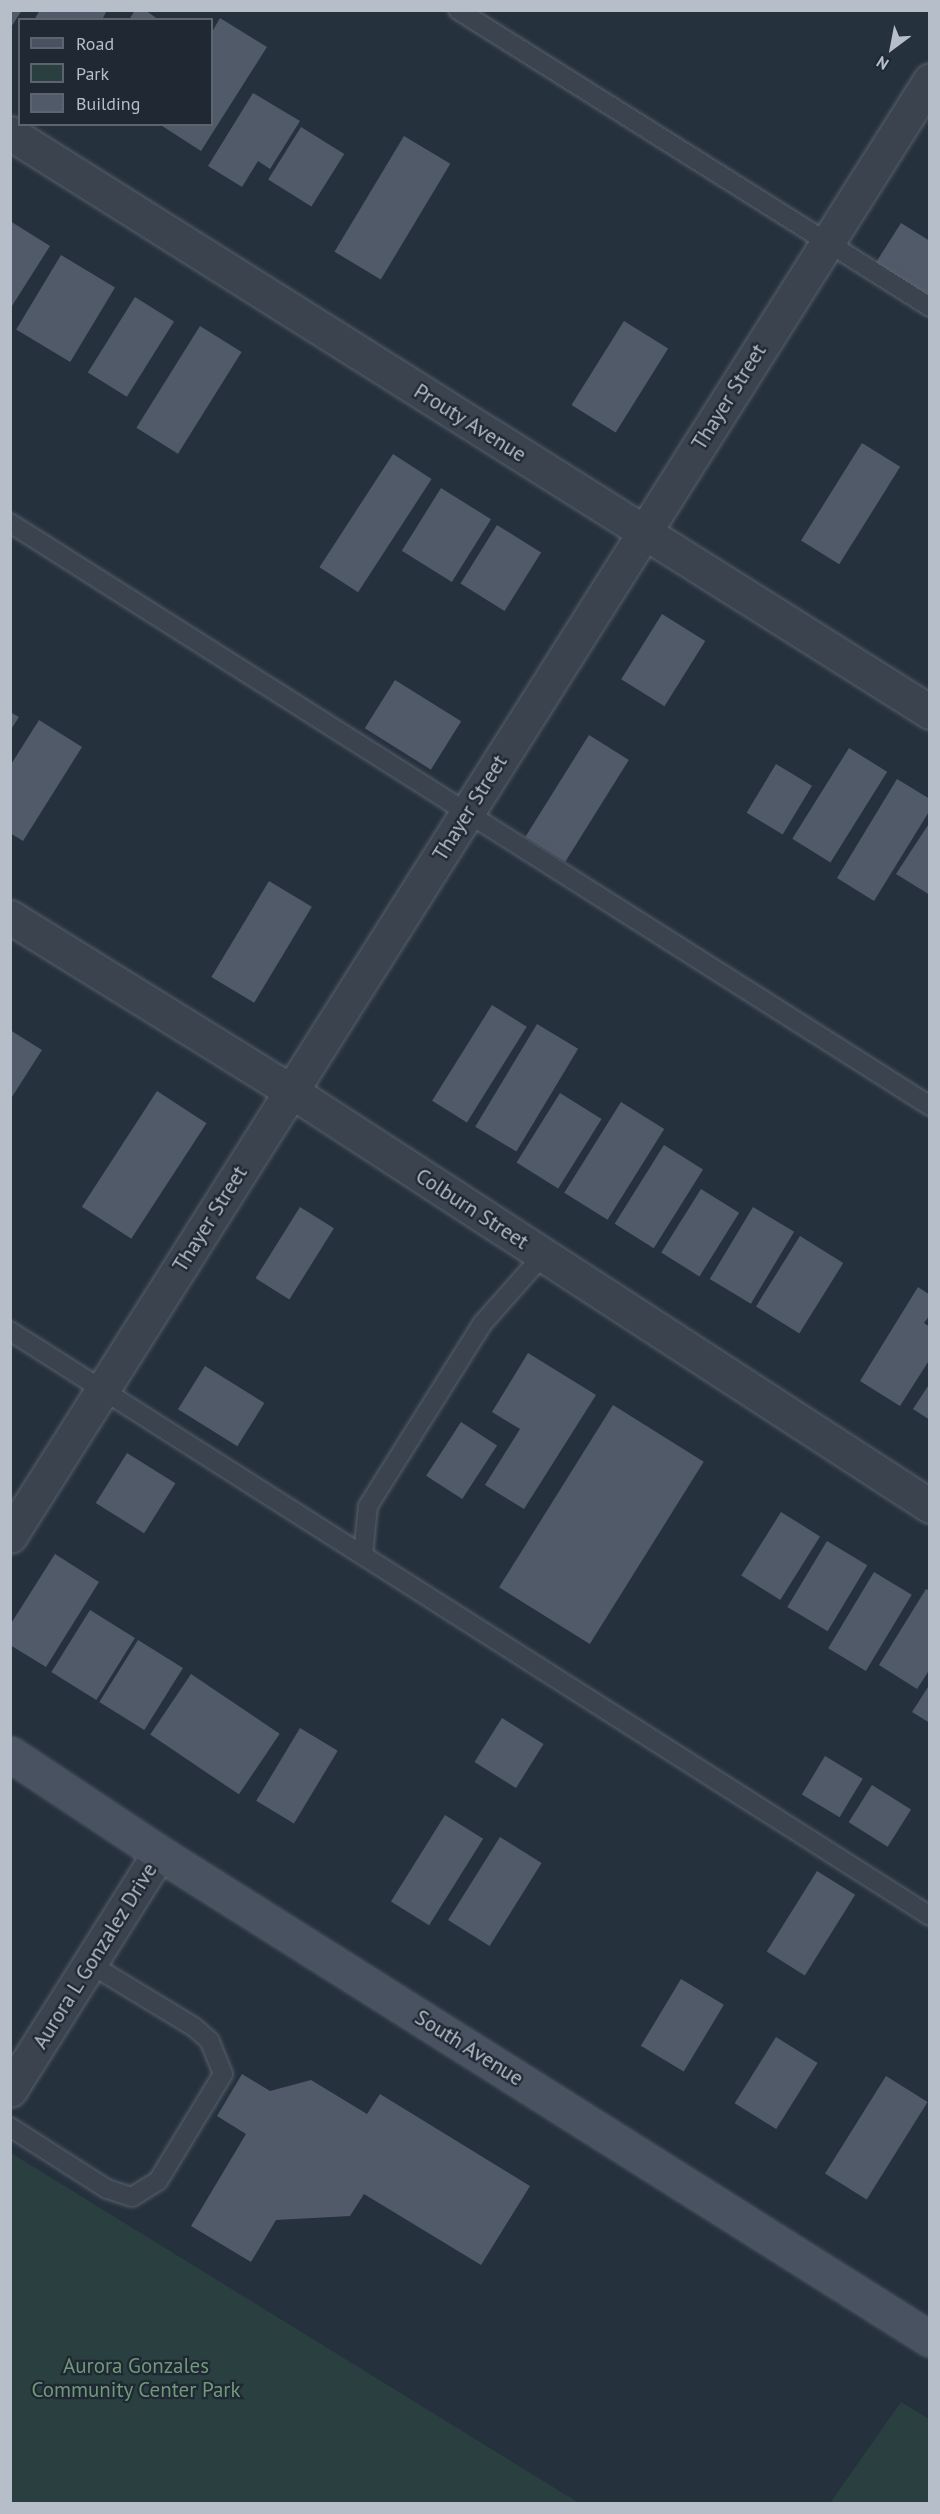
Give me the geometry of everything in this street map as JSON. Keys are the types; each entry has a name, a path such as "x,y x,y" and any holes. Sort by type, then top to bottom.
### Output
{"street":[{"name":"Thayer Street","path":"12,1531 930,80"},
{"name":"Prouty Avenue","path":"10,133 930,712"},
{"name":"Colburn Street","path":"10,917 291,1091 930,1506"},
{"name":"South Avenue","path":"10,1754 159,1853 926,2328"},
{"name":"Aurora L Gonzalez Drive","path":"10,2090 159,1853"}],"lane":[{"path":"458,10 930,307"},
{"path":"10,523 930,1106"},
{"path":"363,1555 368,1506 482,1324 543,1255"},
{"path":"10,1331 930,1916"},
{"path":"10,2127 107,2189 132,2197 158,2181 223,2074 210,2041 194,2027 90,1964"}],"green space":[{"name":"Aurora Gonzales Community Center Park","path":"11,2153 579,2503 11,2503"},
{"path":"901,2402 929,2419 929,2503 830,2503"}],"building":[{"path":"10,10 22,10 10,29"},
{"path":"40,10 107,10 103,18 35,18"},
{"path":"135,10 145,10 156,18 130,18"},
{"path":"220,18 267,47 201,151 162,126 213,126 213,30"},
{"path":"253,93 300,121 270,169 258,161 242,187 208,166"},
{"path":"301,127 344,154 311,207 268,180"},
{"path":"404,136 450,164 381,280 334,252"},
{"path":"10,221 50,246 10,309"},
{"path":"901,223 930,241 930,298 875,264"},
{"path":"61,255 115,287 70,362 16,330"},
{"path":"135,297 174,321 127,397 88,372"},
{"path":"624,321 668,349 616,433 572,405"},
{"path":"200,326 242,352 178,454 136,428"},
{"path":"862,443 900,467 839,564 801,541"},
{"path":"393,454 432,479 358,592 319,567"},
{"path":"441,488 491,519 452,582 402,551"},
{"path":"497,525 541,553 505,611 460,584"},
{"path":"662,614 705,641 664,706 621,679"},
{"path":"395,680 461,721 431,770 365,728"},
{"path":"10,712 19,717 10,731"},
{"path":"39,720 82,747 23,841 10,833 10,766"},
{"path":"589,735 629,760 565,862 525,837"},
{"path":"849,748 887,772 830,863 792,839"},
{"path":"776,764 812,786 783,834 747,813"},
{"path":"897,779 930,799 930,810 874,901 837,878"},
{"path":"930,822 930,895 896,874"},
{"path":"269,881 312,907 254,1003 211,977"},
{"path":"492,1005 527,1027 467,1123 432,1101"},
{"path":"537,1024 578,1049 516,1152 475,1127"},
{"path":"10,1030 42,1050 10,1100"},
{"path":"157,1091 206,1123 131,1239 82,1207"},
{"path":"560,1093 602,1119 558,1189 517,1163"},
{"path":"621,1102 664,1129 608,1220 564,1193"},
{"path":"664,1145 703,1169 654,1248 615,1224"},
{"path":"701,1189 739,1213 699,1276 661,1253"},
{"path":"300,1207 334,1228 289,1299 255,1278"},
{"path":"753,1207 794,1232 751,1304 710,1279"},
{"path":"800,1236 843,1263 799,1333 756,1306"},
{"path":"918,1287 930,1295 930,1315 924,1323 930,1327 930,1359 900,1406 860,1381"},
{"path":"528,1353 596,1395 524,1509 485,1485 520,1429 492,1412"},
{"path":"205,1366 264,1403 237,1446 178,1409"},
{"path":"930,1383 930,1420 913,1409"},
{"path":"613,1405 704,1462 590,1644 499,1587"},
{"path":"461,1422 497,1445 462,1499 426,1476"},
{"path":"127,1453 175,1483 144,1533 96,1503"},
{"path":"781,1512 820,1536 780,1600 741,1576"},
{"path":"827,1541 867,1565 828,1631 787,1607"},
{"path":"55,1554 99,1582 46,1667 10,1645 10,1625"},
{"path":"874,1572 912,1595 866,1671 828,1648"},
{"path":"926,1589 930,1591 930,1669 917,1689 879,1665"},
{"path":"90,1610 135,1638 96,1700 51,1672"},
{"path":"138,1640 183,1668 144,1730 99,1702"},
{"path":"191,1674 280,1734 239,1794 150,1735"},
{"path":"930,1684 930,1723 912,1712"},
{"path":"502,1718 544,1744 516,1788 474,1762"},
{"path":"300,1728 338,1751 294,1824 256,1801"},
{"path":"825,1756 863,1779 840,1817 802,1795"},
{"path":"872,1785 911,1809 888,1847 849,1822"},
{"path":"445,1815 483,1839 429,1925 391,1902"},
{"path":"500,1837 542,1863 490,1946 448,1920"},
{"path":"817,1871 855,1895 805,1975 767,1952"},
{"path":"681,1979 724,2005 684,2072 641,2046"},
{"path":"776,2037 818,2063 776,2129 735,2103"},
{"path":"242,2074 270,2091 311,2080 367,2114 380,2094 530,2186 481,2265 364,2194 350,2216 276,2220 251,2262 191,2226 246,2134 217,2116"},
{"path":"886,2076 928,2102 867,2199 825,2174"}]}
